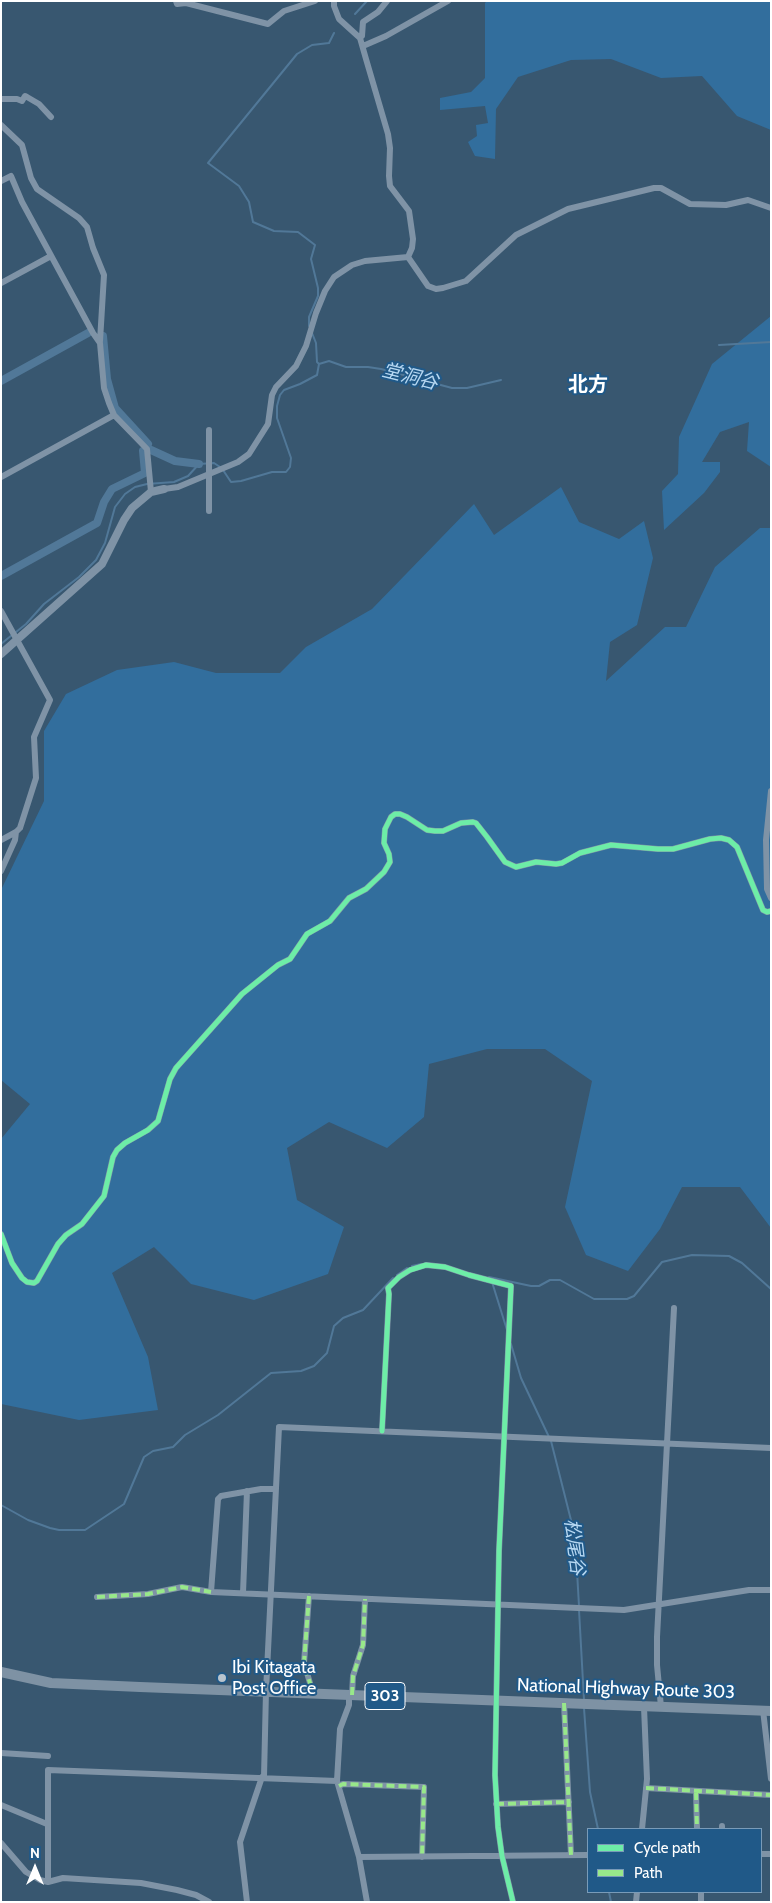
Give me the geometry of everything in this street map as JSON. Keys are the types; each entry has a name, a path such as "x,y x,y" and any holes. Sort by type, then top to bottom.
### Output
{"highway":[{"name":"National Highway Route 303","path":"1,1672 51,1683 644,1707 767,1710"}],"street":[{"path":"176,1 177,4 186,3 268,24 284,11 315,1"},
{"path":"334,1 339,19 360,38 363,46 388,134 390,186 409,211 413,239 412,248 408,256"},
{"path":"360,38 362,36 363,22 378,12 387,1"},
{"path":"363,46 386,36 448,1"},
{"path":"1,99 17,99 22,101 25,96 39,104 51,117"},
{"path":"1,125 22,145 36,189 79,218 87,227 105,283 100,342 104,388 114,415 147,449 151,492"},
{"path":"1,181 11,176 22,202 93,333 100,342"},
{"path":"408,256 428,286 436,289 466,281 516,235 568,209 654,188 661,188 690,204 726,205 748,200 771,208"},
{"path":"1,283 51,256"},
{"path":"1,654 102,564 132,508 151,492 164,488 178,487 238,462 248,454 268,424 272,395 276,387 296,366 306,346 316,313 334,277 352,265 365,261 408,256"},
{"path":"1,477 114,415"},
{"path":"209,430 209,511"},
{"path":"1,611 50,700 34,737 36,778 20,828 1,840"},
{"path":"771,791 766,840 767,889 771,898"},
{"path":"1,1234 12,1264 22,1278 27,1282 34,1283 37,1281 58,1244 66,1235 82,1224 104,1196 113,1156 117,1150 125,1143 148,1130 158,1121 170,1079 176,1068 242,994 278,965 290,959 307,934 330,921 349,898 366,889 384,872 390,862 390,854 384,843 385,829 391,817 395,814 400,814 427,830 435,831 443,831 461,823 476,823 505,862 516,867 536,862 562,863 580,853 612,845 658,849 673,848 715,838 729,840 737,847 763,910 766,912 771,911"},
{"path":"1,871 15,840 16,832"},
{"path":"382,1431 388,1288 399,1277 410,1270 426,1265 445,1267 469,1276 511,1286 497,1604 496,1804 502,1856 514,1902"},
{"path":"661,1707 657,1665 674,1308"},
{"path":"247,1902 240,1842 263,1778 279,1427 771,1448"},
{"path":"211,1592 218,1499 221,1496 247,1491 276,1489"},
{"path":"243,1593 247,1491"},
{"path":"97,1597 148,1594 182,1587 211,1592 624,1610 659,1606 750,1590 771,1590"},
{"path":"309,1596 304,1663 313,1693"},
{"path":"365,1599 363,1645 352,1676 348,1706 340,1729 338,1784 359,1857 367,1902"},
{"path":"564,1703 571,1855"},
{"path":"642,1828 646,1788 644,1707"},
{"path":"767,1710 771,1779"},
{"path":"1,1753 48,1756"},
{"path":"48,1882 48,1770 263,1778 338,1784 424,1787 422,1857"},
{"path":"646,1788 771,1795"},
{"path":"696,1792 696,1828"},
{"path":"496,1804 569,1802"},
{"path":"1,1805 47,1824"},
{"path":"1,1843 26,1872 40,1880 48,1882 63,1878 141,1884 196,1895 208,1902"},
{"path":"359,1857 587,1855"}],"shaded area":[{"path":"487,1 771,1 771,130 737,116 702,76 661,78 611,59 571,60 518,77 496,109 495,159 475,156 468,142 477,136 476,125 488,123 485,106 440,110 440,98 471,92 485,78 485,3"},
{"path":"771,316 771,467 747,451 749,422 720,432 702,462 720,462 720,472 704,493 664,530 662,491 678,474 679,437 712,364"},
{"path":"561,487 579,522 619,539 644,521 653,558 637,625 610,642 606,681 665,627 686,627 715,567 760,528 771,528 771,1228 740,1187 682,1187 660,1229 628,1271 586,1255 565,1207 592,1081 545,1049 487,1049 429,1064 424,1117 387,1148 329,1122 287,1148 297,1200 344,1227 328,1274 254,1300 191,1284 154,1247 112,1273 148,1357 158,1410 79,1420 1,1404 1,1139 30,1104 1,1080 1,890 44,801 44,731 66,694 117,670 174,662 216,673 280,673 306,647 372,609 474,504 494,535"}],"waterway":[{"path":"355,14 367,1"},
{"path":"309,326 309,317 318,296 311,259 315,245 298,232 274,231 253,222 249,202 239,186 208,163 297,54 312,45 329,43 334,33"},
{"path":"1,381 88,333"},
{"path":"223,470 231,482 272,472 286,472 290,467 291,458 277,418 277,406 280,395 284,390 317,375 319,364 317,362 316,343 312,333"},
{"path":"103,336 107,379 115,408 148,444"},
{"name":"堂洞谷","path":"719,345 771,342"},
{"name":"堂洞谷","path":"319,364 329,361 346,367 381,369 452,388 467,388 501,380"},
{"path":"151,450 175,461 199,464"},
{"path":"1,576 97,523 104,502 112,489 145,473 143,451"},
{"path":"16,632 44,604 79,577 96,560 105,543 115,507 125,494 135,487 147,484 174,482 188,476 199,464 214,463 220,467"},
{"path":"1,644 12,635"},
{"path":"489,1277 531,1286 539,1286 550,1280 560,1280 594,1299 627,1299 634,1296 662,1262 692,1255 729,1256 742,1263 771,1289"},
{"path":"412,1266 421,1264"},
{"path":"397,1275 407,1268"},
{"path":"1,1505 28,1520 50,1528 85,1530 124,1504 144,1457 153,1451 173,1447 185,1435 218,1415 271,1373 301,1371 314,1366 327,1353 334,1326 343,1318 363,1310 393,1278"},
{"name":"松尾谷","path":"492,1282 507,1330"},
{"name":"松尾谷","path":"511,1344 521,1378 549,1437"},
{"name":"松尾谷","path":"551,1441 575,1536 579,1606"},
{"name":"松尾谷","path":"579,1610 584,1700"},
{"name":"松尾谷","path":"584,1708 590,1792 598,1828"},
{"name":"松尾谷","path":"609,1893 611,1902"}],"marked path":[{"path":"97,1597 148,1594 182,1587 211,1592"},
{"path":"309,1596 304,1663 313,1693"},
{"path":"352,1695 353,1676 363,1645 365,1599"},
{"path":"564,1703 571,1855"},
{"path":"339,1786 343,1784 424,1787 422,1857"},
{"path":"646,1788 771,1795"},
{"path":"696,1792 697,1828"},
{"path":"496,1804 569,1802"}],"cycle path":[{"path":"1,1234 12,1263 22,1278 27,1282 34,1283 37,1281 58,1244 66,1235 82,1224 104,1196 113,1157 117,1150 125,1143 148,1130 158,1121 170,1079 176,1068 242,994 278,965 290,959 307,934 330,921 349,898 366,889 384,872 390,862 384,843 385,829 391,817 395,814 407,817 427,830 435,831 443,831 461,823 476,823 505,862 516,867 536,862 562,863 580,853 611,845 673,849 710,839 721,838 729,840 737,847 763,910 771,911"},
{"path":"382,1431 388,1288 399,1277 410,1270 426,1265 445,1267 511,1286 499,1551 495,1775 502,1856 513,1902"}],"place":[{"name":"Ibi Kitagata Post Office","path":"222,1678"}],"district":[{"name":"北方","path":"588,385"}]}
